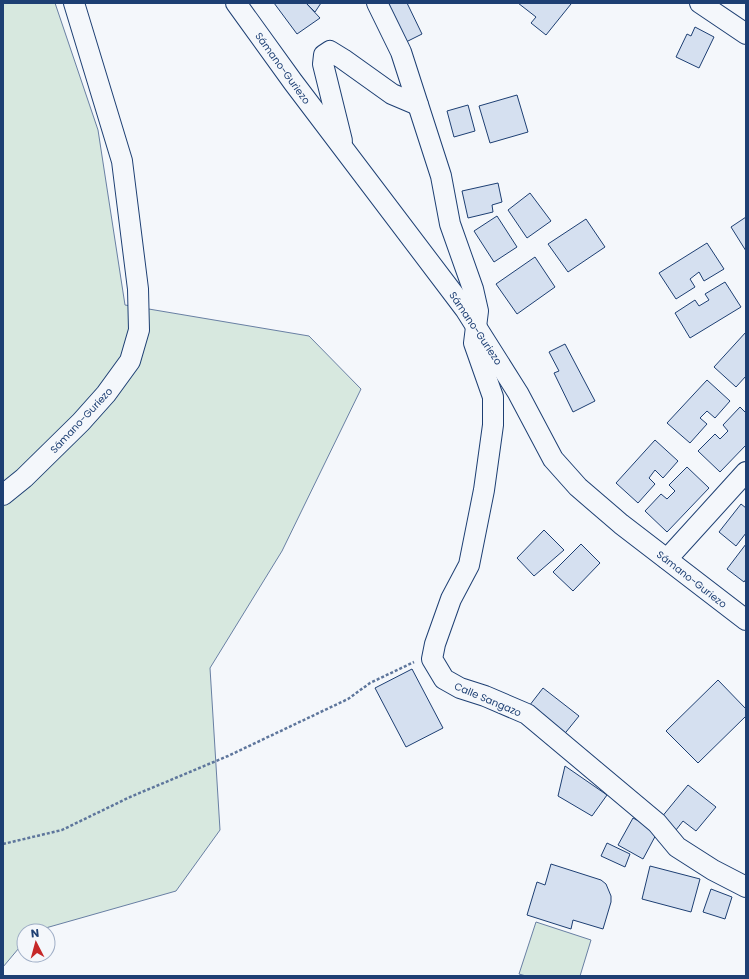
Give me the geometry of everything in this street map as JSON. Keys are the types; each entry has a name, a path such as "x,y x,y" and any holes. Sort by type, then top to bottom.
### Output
{"street":[{"name":"Sámano-Guriezo","path":"3,495 24,478 66,437 106,394 130,361 139,330 138,289 122,161 74,3"},
{"name":"Sámano-Guriezo","path":"236,3 477,326 518,393 553,459 578,487 668,560 746,620"},
{"path":"377,3 401,52 442,176 450,224 473,289 478,311 474,343 493,397 493,425 484,490 469,565 451,599 434,652"},
{"path":"700,3 746,34"},
{"path":"345,151 322,64 324,55 330,51 344,59 392,94 418,105"},
{"path":"668,560 746,472"},
{"name":"Calle Sangazo","path":"434,652 432,659 444,679 460,688 485,696 527,714 657,823 677,847 713,870 746,887"}],"path":[{"path":"3,844 62,830 130,797 228,756 348,699 370,683 434,652"}],"shaded area":[{"path":"3,3 55,3 98,130 125,305 309,336 361,389 282,551 210,668 220,830 176,891 56,925 56,923 16,923 16,952 3,967"},
{"path":"536,922 591,940 580,976 526,976 519,974"}],"building":[{"path":"274,3 306,3 320,18 297,34"},
{"path":"306,3 321,3 315,12"},
{"path":"382,3 407,3 422,34 402,44"},
{"path":"518,3 571,4 546,35 531,23 536,17"},
{"path":"695,27 714,37 699,68 676,57 687,34 691,36"},
{"path":"517,95 528,132 490,143 479,106"},
{"path":"468,105 475,131 454,137 447,111"},
{"path":"498,183 502,202 492,205 493,212 468,218 462,191"},
{"path":"530,193 551,221 527,238 508,210"},
{"path":"497,216 517,247 494,262 474,231"},
{"path":"746,217 746,251 731,227"},
{"path":"586,219 605,247 568,272 548,244"},
{"path":"707,243 724,269 704,281 699,272 690,279 695,287 676,299 659,273"},
{"path":"535,257 555,287 517,314 496,284"},
{"path":"725,282 741,307 690,338 675,313 695,300 699,306 709,300 705,294"},
{"path":"746,332 746,376 736,387 714,367"},
{"path":"565,344 595,401 573,412 554,373 559,371 549,352"},
{"path":"707,380 730,401 715,418 707,411 700,418 707,424 690,443 667,423"},
{"path":"740,407 746,413 746,445 720,472 698,451 715,434 720,439 728,431 723,425"},
{"path":"655,440 678,461 663,478 655,470 649,478 655,484 638,503 616,483"},
{"path":"687,467 709,488 667,532 645,511 661,494 667,499 675,491 669,485"},
{"path":"741,504 746,508 746,533 736,546 719,532"},
{"path":"544,530 564,550 534,576 517,558"},
{"path":"581,544 600,563 573,591 553,572"},
{"path":"746,544 746,579 744,582 727,569"},
{"path":"412,669 443,728 406,747 375,688"},
{"path":"718,680 746,709 746,716 698,763 666,731"},
{"path":"543,688 579,716 562,737 526,710"},
{"path":"565,766 607,795 592,816 558,796"},
{"path":"688,785 716,807 696,831 683,821 676,830 661,818"},
{"path":"633,818 658,831 643,859 618,845"},
{"path":"607,843 630,854 625,867 601,856"},
{"path":"551,864 601,880 606,884 611,896 611,902 603,929 573,920 571,929 527,915 537,882 545,885"},
{"path":"650,866 700,879 691,912 642,899"},
{"path":"711,889 732,897 725,919 703,912"}]}
